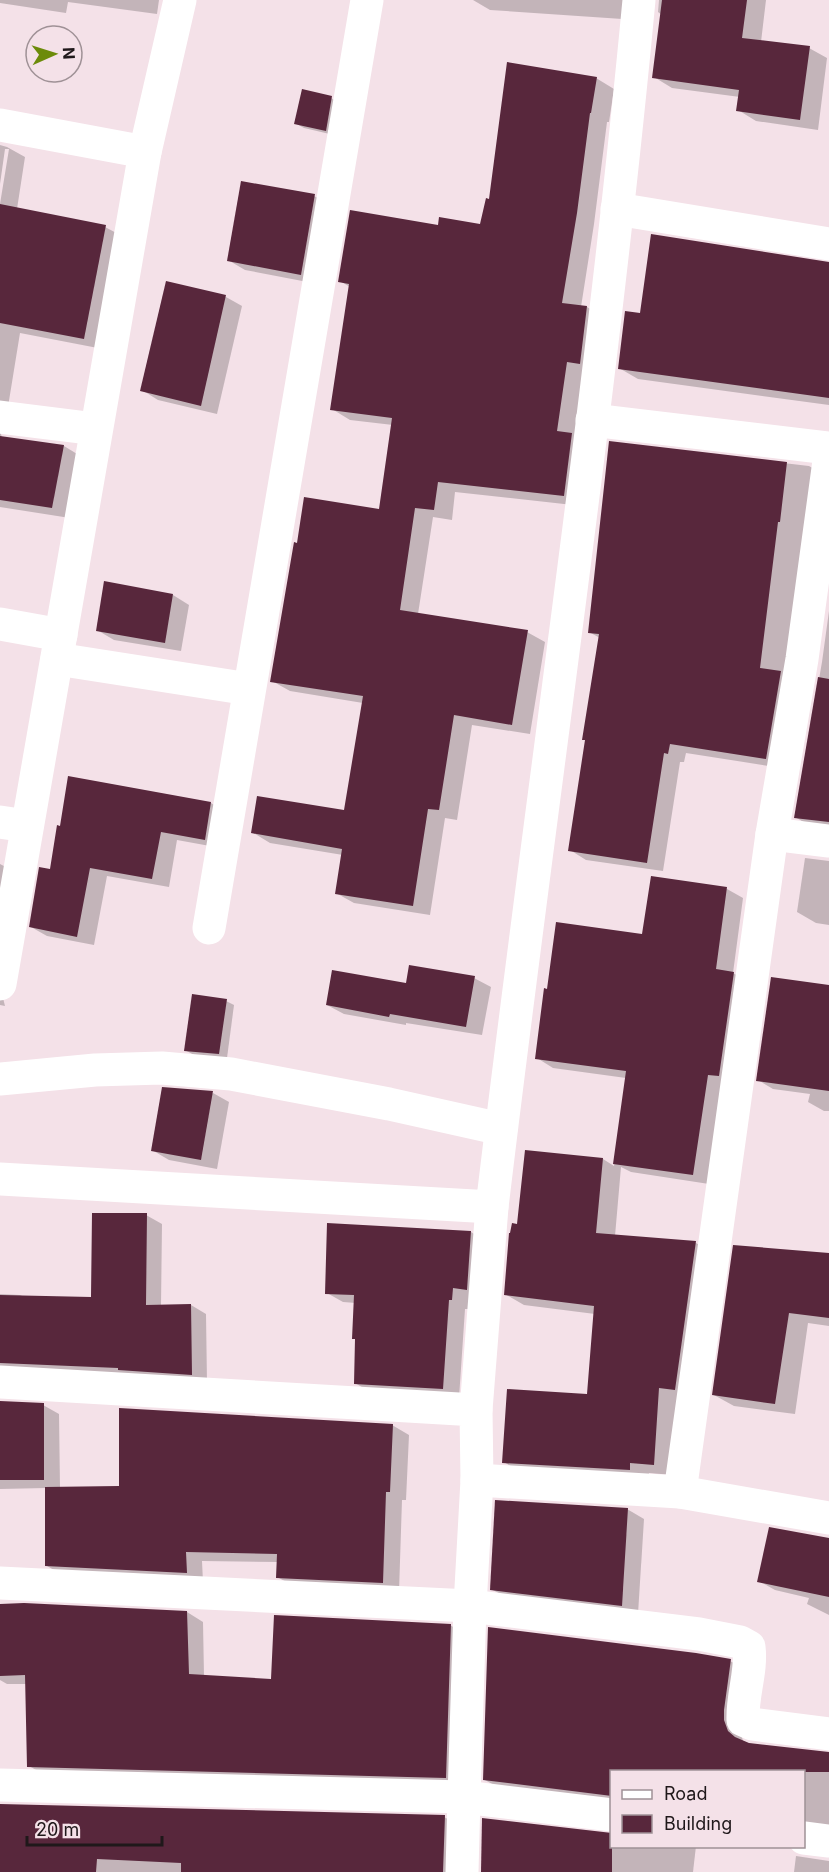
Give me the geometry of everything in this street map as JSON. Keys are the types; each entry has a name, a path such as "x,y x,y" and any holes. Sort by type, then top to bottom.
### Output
{"street":[{"path":"0,984 14,824 59,647 145,152 180,0"},
{"path":"209,927 367,0"},
{"path":"462,1872 470,1606 477,1480 476,1410 492,1207 626,141 639,0"},
{"path":"0,125 145,152"},
{"path":"617,210 829,244"},
{"path":"0,417 96,429"},
{"path":"592,420 829,447"},
{"path":"680,1492 772,834 815,661 829,461"},
{"path":"0,624 59,647 249,689"},
{"path":"772,834 829,842"},
{"path":"0,1079 95,1070 162,1068 231,1074 388,1104 501,1129"},
{"path":"0,1179 492,1207"},
{"path":"0,1382 476,1410"},
{"path":"477,1480 680,1492 829,1518"},
{"path":"0,1583 470,1606 699,1634 740,1642 749,1647 751,1657 742,1704 743,1720 752,1724 829,1734"},
{"path":"0,1785 465,1797 610,1815"},
{"path":"805,1838 829,1841"}],"building":[{"path":"662,0 747,0 742,38 810,46 800,120 736,111 739,90 652,78"},
{"path":"507,62 597,77 562,303 587,306 580,364 567,362 557,431 572,433 564,496 438,482 434,510 415,508 400,610 528,630 512,725 454,715 439,810 428,809 413,906 335,894 342,849 251,833 257,796 344,810 363,696 270,682 304,497 379,509 392,418 330,410 349,284 338,282 350,210 438,225 439,217 480,224 486,198 489,199"},
{"path":"302,89 332,96 326,131 294,124"},
{"path":"241,181 315,194 301,275 227,261"},
{"path":"0,204 106,225 84,339 0,323"},
{"path":"651,234 829,262 829,398 618,369 625,311 640,313"},
{"path":"166,281 226,295 201,406 140,391"},
{"path":"0,436 64,445 52,508 0,500"},
{"path":"609,441 787,462 760,668 781,671 766,759 670,744 668,754 664,753 647,863 568,851 585,740 582,740 599,634 588,633"},
{"path":"104,581 173,594 165,643 96,631"},
{"path":"818,677 829,679 829,822 794,818"},
{"path":"68,776 211,802 205,840 161,832 152,879 90,868 77,937 29,927 39,867 50,869"},
{"path":"651,876 727,887 716,969 734,972 719,1076 708,1075 693,1175 613,1164 626,1071 535,1059 544,988 547,989 556,922 642,934"},
{"path":"409,965 475,976 466,1027 390,1014 389,1017 326,1005 332,970 406,983"},
{"path":"771,977 829,985 829,1091 756,1081"},
{"path":"192,994 227,999 219,1054 184,1051"},
{"path":"162,1087 213,1091 201,1160 151,1151"},
{"path":"525,1150 603,1158 596,1233 696,1241 675,1390 659,1388 654,1465 630,1463 630,1470 502,1463 507,1389 587,1394 594,1306 504,1295 509,1233 512,1223 517,1224"},
{"path":"92,1213 147,1213 146,1305 191,1304 192,1375 118,1370 118,1368 0,1363 0,1295 91,1297"},
{"path":"327,1223 471,1231 467,1290 453,1288 452,1300 449,1300 443,1389 354,1384 355,1339 352,1339 354,1295 325,1294"},
{"path":"733,1245 829,1253 829,1318 789,1313 775,1404 712,1395"},
{"path":"0,1401 44,1403 44,1480 0,1480"},
{"path":"119,1408 393,1424 390,1492 386,1492 383,1583 276,1578 277,1554 186,1552 187,1573 45,1566 45,1487 119,1486"},
{"path":"495,1500 628,1508 622,1606 490,1590"},
{"path":"769,1527 829,1538 829,1597 757,1582"},
{"path":"24,1603 187,1611 189,1674 271,1679 274,1615 451,1624 446,1778 27,1767 25,1675 0,1676 0,1604"},
{"path":"488,1627 731,1659 724,1710 724,1720 728,1731 749,1743 829,1752 829,1772 610,1770 610,1796 483,1780"},
{"path":"0,1804 445,1815 443,1872 181,1872 181,1863 97,1859 96,1872 0,1872"},
{"path":"482,1818 610,1833 612,1872 481,1872"}]}
